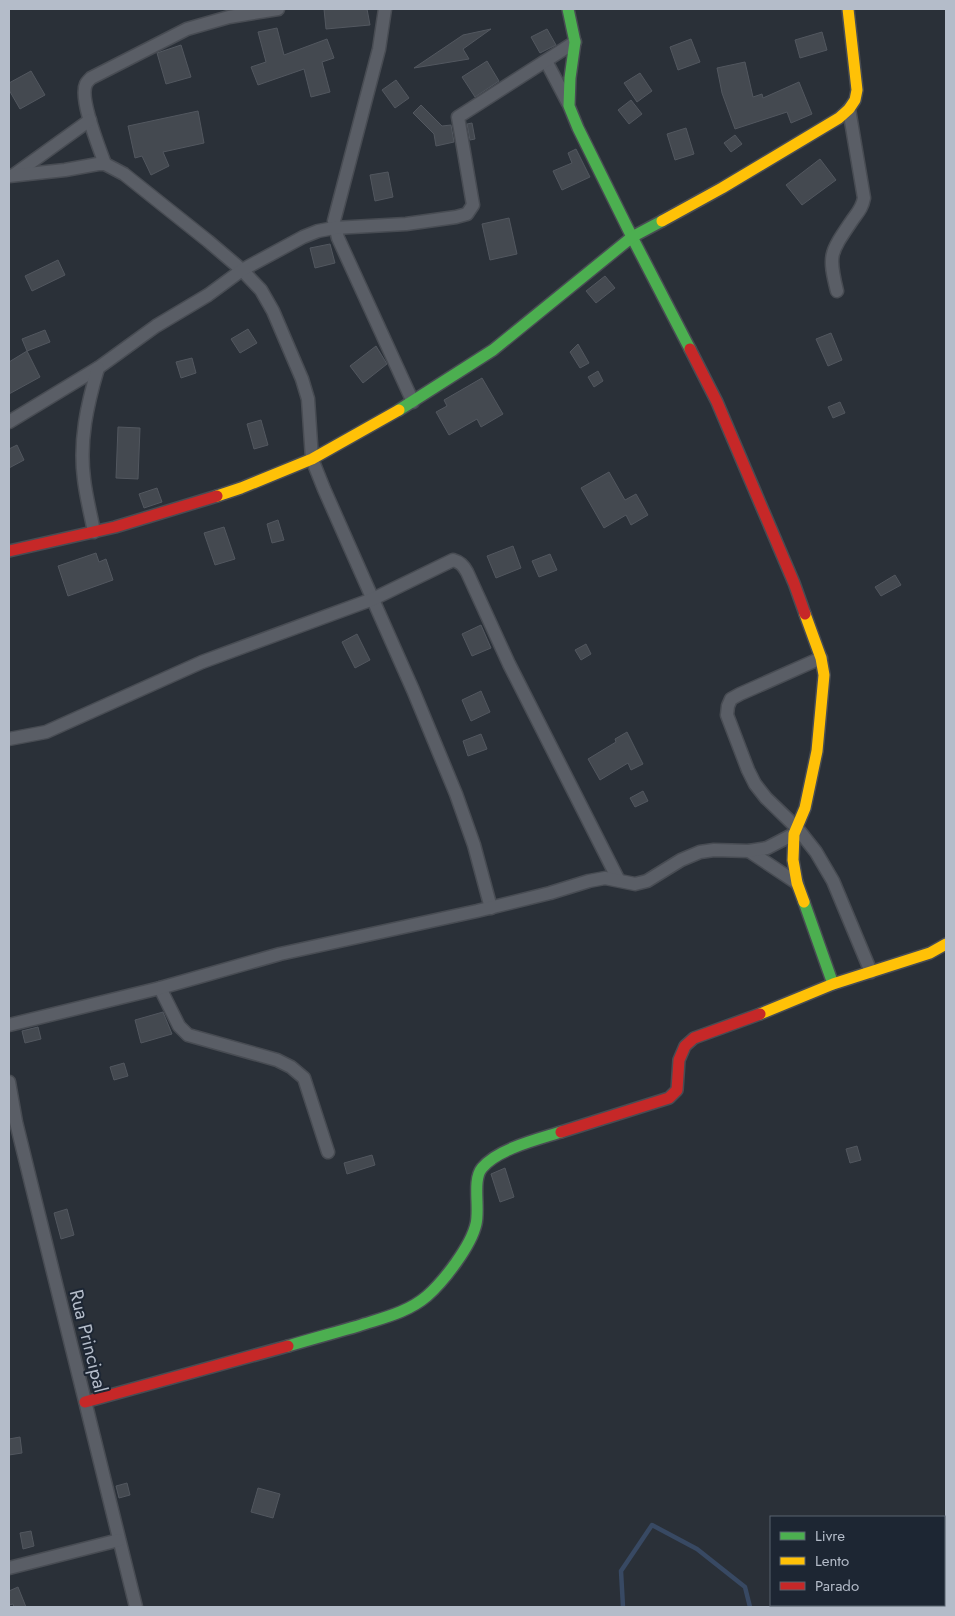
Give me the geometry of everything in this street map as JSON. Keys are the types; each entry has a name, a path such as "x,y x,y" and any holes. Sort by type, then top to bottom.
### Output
{"street":[{"path":"105,164 90,120 84,94 85,84 90,78 187,29 229,17 278,9"},
{"path":"385,9 379,49 334,221 334,228 414,402"},
{"path":"568,9 575,42 570,78 569,106"},
{"path":"9,551 94,532 173,510 233,490 312,459 414,402 493,350 632,236 782,153 839,118 849,109 855,100 857,90 848,9"},
{"path":"9,422 98,368 156,326 208,295 242,270 318,231 334,228 406,224 467,214 473,205 457,121 458,117 575,42"},
{"path":"546,60 578,128 720,410 794,583 822,658 824,675 817,751 805,808 796,831 793,860 797,883 832,984"},
{"path":"837,291 831,267 831,257 836,246 862,207 864,198 849,109"},
{"path":"11,176 90,120"},
{"path":"11,176 105,164 124,174 242,270 261,290 273,310 302,379 308,399 312,459 374,599 456,794 474,845 491,908"},
{"path":"94,532 84,480 83,443 89,398 98,368"},
{"path":"9,739 46,732 202,662 374,599 452,560 462,564 509,664 618,879"},
{"path":"822,658 740,694 728,706 726,716 739,750 756,784 766,798 816,852 832,881 871,972"},
{"path":"9,1025 160,988 280,954 491,908 590,881 605,878 618,879 635,884 647,881 681,860 700,852 714,850 749,851 766,848 796,831"},
{"path":"749,851 797,883"},
{"path":"85,1402 259,1355 400,1313 414,1306 439,1283 473,1232 476,1224 478,1177 480,1170 486,1164 516,1146 669,1098 677,1090 680,1060 685,1046 694,1038 744,1021 832,984 930,953 946,944"},
{"path":"160,988 179,1026 188,1035 277,1060 291,1067 304,1078 328,1152"},
{"name":"Rua Principal","path":"9,1082 16,1122 136,1607"},
{"path":"9,1568 119,1540"}],"building":[{"path":"324,9 367,9 370,25 326,29"},
{"path":"277,28 284,55 327,39 334,58 322,62 330,92 311,97 304,69 258,85 251,67 266,62 258,32"},
{"path":"491,29 463,49 469,59 414,68 463,35"},
{"path":"547,29 556,45 540,53 531,37"},
{"path":"822,32 827,50 800,58 795,40"},
{"path":"691,39 700,62 678,70 670,47"},
{"path":"181,45 191,77 166,84 157,53"},
{"path":"487,61 499,81 475,97 462,77"},
{"path":"745,62 753,97 762,94 763,98 799,82 812,114 791,123 787,112 735,129 722,93 717,68"},
{"path":"31,71 45,95 20,109 9,90 9,83"},
{"path":"640,73 652,91 637,102 624,83"},
{"path":"396,80 409,98 395,108 382,90"},
{"path":"631,100 642,114 629,124 618,110"},
{"path":"421,105 442,126 451,125 454,142 436,146 434,134 413,113"},
{"path":"198,111 204,143 163,152 169,166 151,175 142,156 135,158 128,126"},
{"path":"472,123 475,139 470,140 467,124"},
{"path":"686,128 694,154 675,160 667,134"},
{"path":"735,135 742,144 731,152 724,143"},
{"path":"576,149 590,177 562,190 553,171 572,163 568,153"},
{"path":"820,159 836,180 802,205 786,185"},
{"path":"388,172 393,197 375,201 370,175"},
{"path":"509,218 517,254 490,260 482,224"},
{"path":"330,244 335,263 315,268 310,248"},
{"path":"58,260 65,275 32,291 25,276"},
{"path":"605,276 615,288 596,303 586,291"},
{"path":"248,329 257,343 240,353 231,339"},
{"path":"45,330 50,342 27,351 22,339"},
{"path":"831,333 842,360 828,366 816,339"},
{"path":"578,344 589,363 580,368 570,352"},
{"path":"376,346 387,364 363,383 350,366"},
{"path":"27,351 40,377 9,394 9,362"},
{"path":"192,358 196,373 181,378 176,362"},
{"path":"598,371 603,381 594,387 588,377"},
{"path":"482,378 503,414 481,427 477,419 449,435 436,412 447,406 444,400"},
{"path":"840,402 845,413 833,418 828,407"},
{"path":"261,420 268,445 254,449 247,424"},
{"path":"118,427 140,428 138,479 116,478"},
{"path":"17,445 24,460 9,468 9,449"},
{"path":"609,472 625,500 636,494 648,515 631,525 626,515 604,528 581,488"},
{"path":"157,488 162,502 144,508 139,494"},
{"path":"278,520 284,540 272,543 267,524"},
{"path":"224,527 235,559 215,565 204,533"},
{"path":"513,546 521,568 496,578 487,556"},
{"path":"96,553 99,562 106,559 113,580 68,596 58,566"},
{"path":"550,554 557,570 539,577 532,561"},
{"path":"895,575 901,585 881,596 875,587"},
{"path":"481,625 491,648 472,656 462,634"},
{"path":"357,634 370,660 355,668 342,642"},
{"path":"586,644 591,654 581,660 575,650"},
{"path":"481,691 490,712 471,721 462,700"},
{"path":"627,732 643,764 631,770 628,763 600,780 588,759 616,742 615,739"},
{"path":"481,734 487,749 468,756 463,741"},
{"path":"643,791 648,801 635,807 630,798"},
{"path":"163,1012 172,1034 141,1043 135,1020"},
{"path":"38,1027 41,1039 25,1043 22,1031"},
{"path":"124,1063 128,1076 114,1080 110,1067"},
{"path":"857,1146 861,1160 850,1163 846,1149"},
{"path":"372,1155 375,1165 347,1174 344,1163"},
{"path":"505,1168 514,1197 500,1202 491,1174"},
{"path":"67,1209 74,1235 61,1239 54,1213"},
{"path":"20,1437 22,1453 9,1455 9,1439"},
{"path":"127,1483 130,1495 119,1498 116,1486"},
{"path":"258,1488 280,1494 273,1518 251,1512"},
{"path":"31,1531 34,1546 23,1549 20,1533"},
{"path":"18,1587 26,1607 9,1605 9,1591"}],"waterway":[{"path":"623,1607 621,1571 652,1525 697,1549 745,1587 750,1607"}],"traffic: fast":[{"path":"568,9 575,42 570,78 569,106 632,237 690,349"},
{"path":"399,410 493,350 632,237 662,221"},
{"path":"804,902 833,984"},
{"path":"288,1346 394,1314 411,1307 427,1296 456,1263 473,1233 477,1217 477,1180 482,1168 489,1161 508,1150 561,1132"}],"traffic: slow":[{"path":"662,221 722,188 839,118 849,109 855,100 857,90 848,9"},
{"path":"217,496 312,459 399,410"},
{"path":"804,902 797,883 793,860 794,834 805,808 817,751 824,675 821,658 805,614"},
{"path":"760,1014 833,984 930,953 946,944"}],"traffic: jam":[{"path":"690,349 717,402 794,583 805,614"},
{"path":"9,551 115,527 217,496"},
{"path":"561,1132 669,1098 677,1090 679,1060 685,1046 694,1038 760,1014"},
{"path":"85,1402 288,1346"}]}
